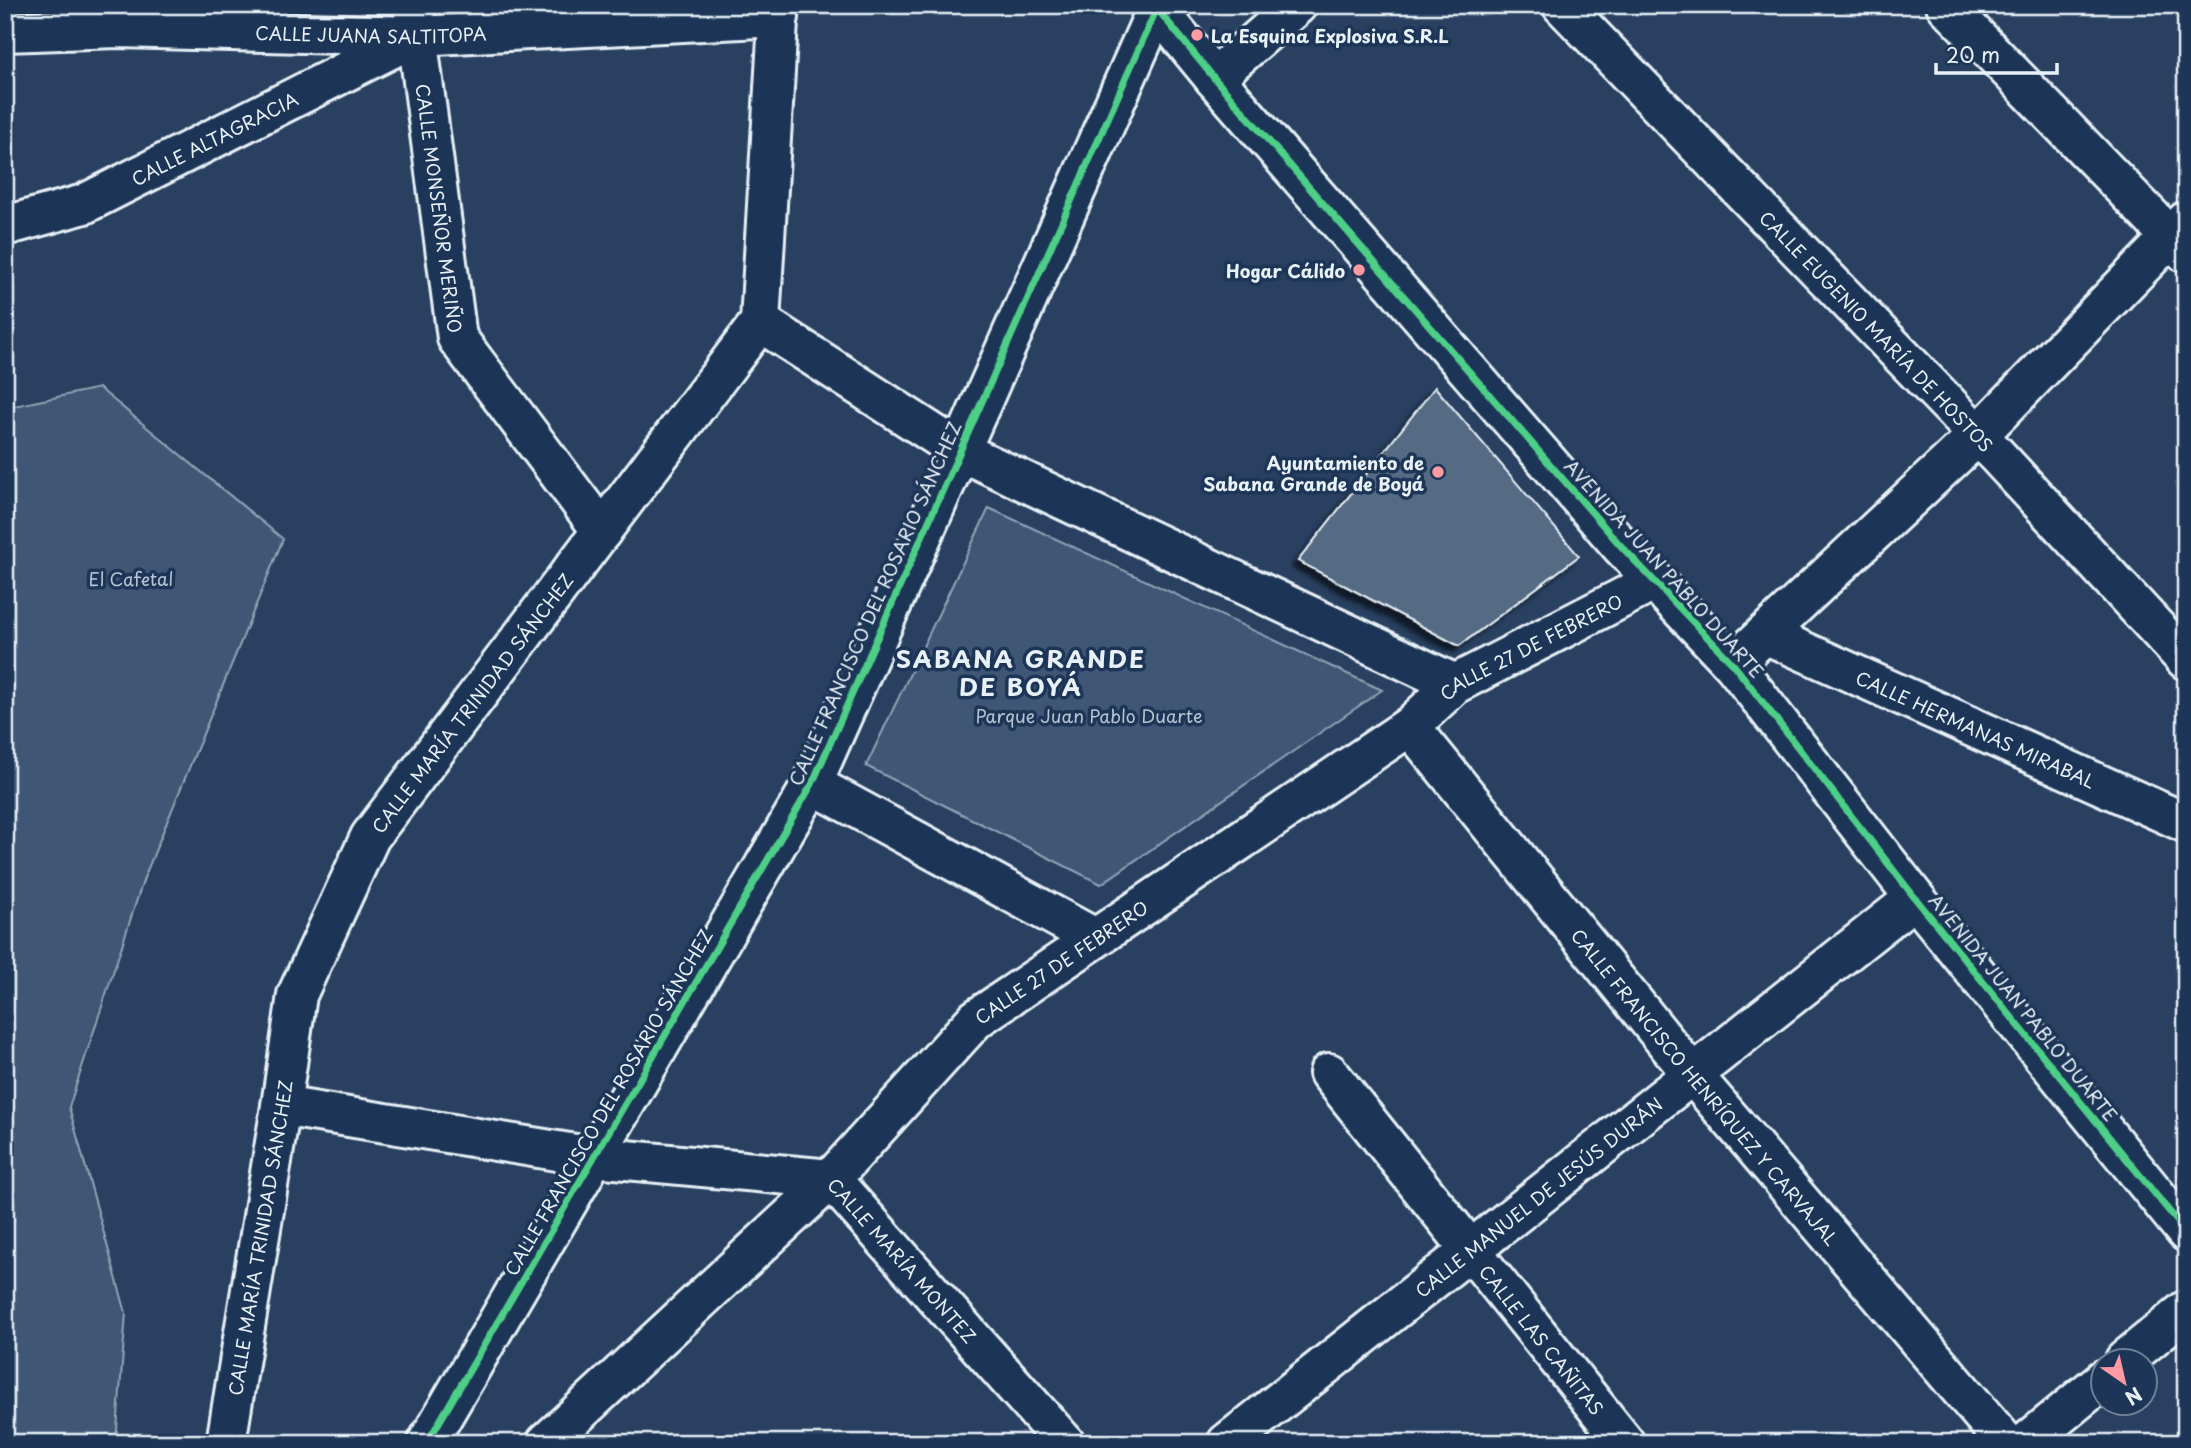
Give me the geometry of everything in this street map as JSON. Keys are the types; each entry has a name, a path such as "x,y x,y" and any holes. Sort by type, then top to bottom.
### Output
{"street":[{"path":"1214,78 1297,5"},
{"name":"CALLE EUGENIO MARÍA DE HOSTOS","path":"1562,5 1978,435 2186,660"},
{"path":"1733,664 1978,435 2180,237 1946,5"},
{"name":"AVENIDA JUAN PABLO DUARTE","path":"1156,7 1214,78 1621,546 1733,664 1916,898 2186,1232"},
{"name":"CALLE FRANCISCO DEL ROSARIO SÁNCHEZ","path":"428,1443 812,784 1156,7"},
{"path":"779,11 760,322 960,450 1455,684"},
{"name":"CALLE JUANA SALTITOPA","path":"5,32 117,17 415,20 779,11"},
{"name":"CALLE ALTAGRACIA","path":"5,226 84,204 415,20"},
{"name":"CALLE MONSEÑOR MERIÑO","path":"415,20 457,338 602,531"},
{"name":"CALLE MARÍA TRINIDAD SÁNCHEZ","path":"226,1443 297,995 370,837 760,322"},
{"name":"CALLE 27 DE FEBRERO","path":"546,1443 831,1179 976,1019 1410,726 1455,684 1655,581"},
{"name":"CALLE HERMANAS MIRABAL","path":"1765,634 2186,823"},
{"name":"CALLE FRANCISCO HENRÍQUEZ Y CARVAJAL","path":"1410,726 1692,1074 2006,1443"},
{"path":"812,784 1095,938"},
{"name":"CALLE MANUEL DE JESÚS DURÁN","path":"1227,1443 1916,898"},
{"name":"CALLE LAS CAÑITAS","path":"1329,1073 1625,1443"},
{"name":"CALLE MARÍA MONTEZ","path":"281,1106 594,1157 831,1179 1065,1443"},
{"path":"2142,1346 2186,1311"},
{"path":"2026,1443 2090,1390"}],"green space":[{"name":"El Cafetal","path":"99,388 283,539 144,878 69,1107 126,1313 116,1443 5,1443 5,408"},
{"name":"Parque Juan Pablo Duarte","path":"989,508 1382,690 1101,884 866,766"}],"building":[{"name":"Ayuntamiento de Sabana Grande de Boyá","path":"1435,387 1579,556 1459,646 1298,561"}],"cycle path":[{"path":"1154,5 1214,78 1621,546 1733,664 1915,898 2186,1232"},
{"path":"427,1443 812,784 1157,8"}],"place":[{"name":"La Esquina Explosiva S.R.L","path":"1197,35"},
{"name":"Hogar Cálido","path":"1359,270"},
{"name":"Ayuntamiento de Sabana Grande de Boyá","path":"1438,472"}],"district":[{"name":"SABANA GRANDE DE BOYÁ","path":"1021,672"}]}
